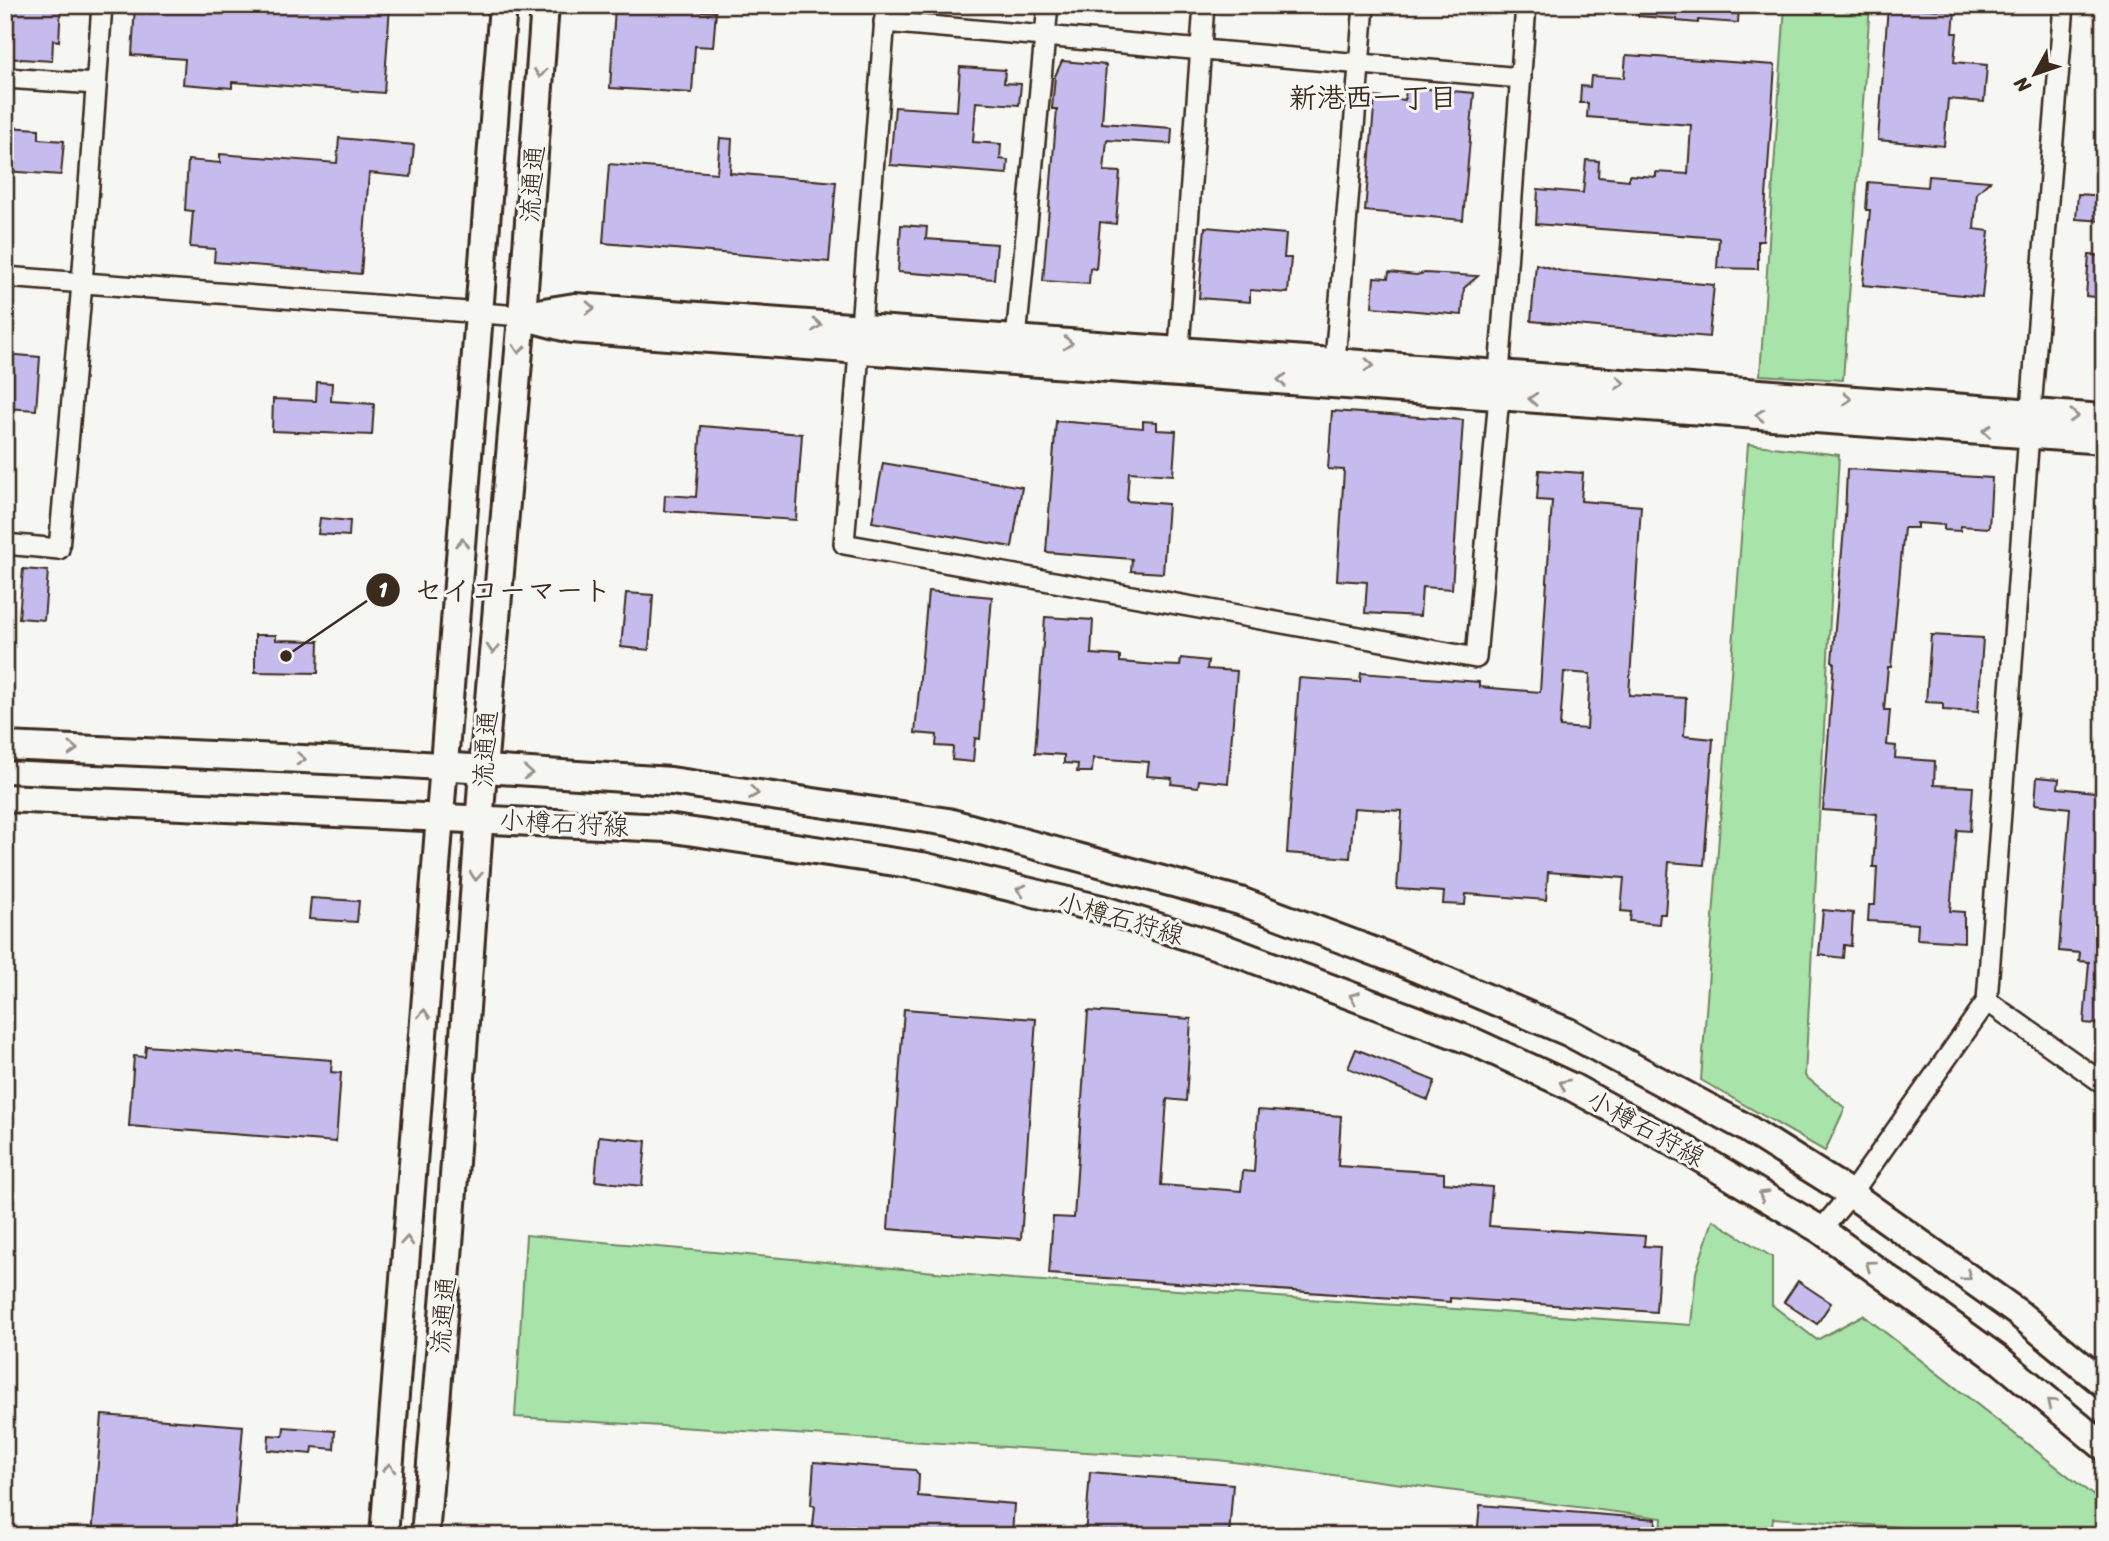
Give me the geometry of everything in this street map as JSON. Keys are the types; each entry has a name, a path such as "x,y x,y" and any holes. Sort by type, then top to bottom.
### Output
{"street":[{"path":"5,544 59,548 102,5"},
{"name":"流通通","path":"384,1536 503,5"},
{"name":"流通通","path":"425,1536 545,5"},
{"path":"1014,350 1048,5"},
{"path":"1178,362 1204,5"},
{"path":"1334,373 1363,5"},
{"path":"1521,78 1046,36 885,14 844,544 1476,658 1499,385 1521,78 1526,5"},
{"path":"1821,1230 1851,1194 1987,1001 2064,5"},
{"path":"5,78 96,84"},
{"path":"5,277 522,316 571,329 860,339 2030,424 2104,440"},
{"path":"2030,424 2104,418"},
{"name":"小樽石狩線","path":"5,746 445,767 671,781 948,822 1241,901 1397,960 1568,1032 1743,1126 1851,1194 2018,1313 2104,1384"},
{"name":"小樽石狩線","path":"5,798 667,828 922,866 1101,909 1224,948 1474,1042 1572,1087 1673,1142 1821,1230 2001,1361 2104,1447"},
{"path":"1987,1001 2104,1084"}],"green space":[{"path":"1785,5 1870,5 1843,380 1760,375"},
{"path":"1748,444 1839,455 1805,1076 1845,1108 1825,1151 1701,1080"},
{"path":"1713,1220 1772,1257 1772,1305 1817,1340 1863,1315 2104,1504 2104,1536 2025,1536 1773,1518 1771,1536 1661,1536 1662,1518 1218,1460 515,1417 526,1235 1013,1279 1691,1325 1696,1272"},
{"path":"1779,1526 1934,1536 1778,1536"}],"building":[{"path":"5,5 61,5 59,41 53,40 52,61 5,58"},
{"path":"135,5 390,5 384,93 232,82 232,88 183,84 185,59 132,55"},
{"path":"1638,5 1739,5 1738,23 1698,20 1698,23 1638,16"},
{"path":"615,6 716,12 713,47 695,46 692,93 610,88"},
{"path":"1888,6 1955,11 1953,33 1957,33 1954,62 1987,65 1984,102 1948,99 1944,146 1878,140"},
{"path":"1626,55 1775,65 1763,241 1758,241 1758,269 1717,268 1719,238 1536,224 1538,189 1583,193 1586,160 1599,161 1598,177 1629,180 1629,175 1656,177 1656,172 1688,174 1691,125 1587,117 1588,103 1580,103 1581,86 1590,87 1591,76 1624,78"},
{"path":"1062,61 1106,65 1102,123 1172,128 1171,144 1107,140 1104,171 1120,172 1116,224 1100,222 1096,269 1090,268 1089,284 1043,281 1057,109 1052,109 1055,76"},
{"path":"960,67 1005,70 1004,83 1021,84 1019,105 976,102 973,142 1001,144 1000,159 1008,160 1007,174 890,165 895,107 957,111"},
{"path":"1406,87 1474,93 1463,220 1365,211 1375,97 1405,100"},
{"path":"5,127 39,129 39,139 64,141 61,175 5,171"},
{"path":"339,138 414,145 411,177 369,173 361,274 214,262 215,249 190,247 193,211 185,210 188,160 220,163 220,154 337,163"},
{"path":"720,138 732,139 730,173 836,182 829,262 603,243 609,164 717,173"},
{"path":"1928,176 1990,181 1977,193 1974,229 1989,231 1982,297 1863,285 1870,210 1866,210 1868,182 1927,187"},
{"path":"2078,194 2104,196 2104,221 2076,219"},
{"path":"901,225 927,227 926,239 997,244 994,279 898,272"},
{"path":"1205,227 1286,234 1284,258 1291,258 1288,293 1250,290 1250,302 1199,298"},
{"path":"2089,255 2104,256 2104,298 2086,296"},
{"path":"1536,264 1561,271 1714,285 1709,337 1531,321"},
{"path":"1389,272 1478,276 1464,288 1462,315 1372,307 1374,277 1388,278"},
{"path":"5,354 40,357 36,410 5,408"},
{"path":"317,382 332,383 331,401 374,404 372,435 272,431 273,399 316,401"},
{"path":"1332,411 1463,420 1452,589 1422,587 1420,616 1365,613 1367,582 1337,580 1344,470 1328,469"},
{"path":"1056,421 1143,428 1143,421 1157,422 1157,430 1176,431 1173,475 1129,472 1127,501 1168,504 1163,573 1131,571 1132,559 1046,552"},
{"path":"701,426 802,434 796,520 664,511 665,495 696,497"},
{"path":"883,463 1022,487 1012,547 872,522"},
{"path":"1847,469 1992,478 1989,528 1960,526 1960,531 1944,530 1944,525 1917,523 1917,528 1904,528 1891,667 1888,667 1884,710 1890,710 1887,745 1896,746 1895,758 1935,761 1934,785 1973,787 1970,831 1957,830 1950,911 1964,912 1964,942 1917,939 1918,924 1868,921 1869,905 1875,905 1877,867 1873,867 1877,814 1823,810"},
{"path":"1539,470 1583,473 1581,501 1641,506 1629,695 1686,698 1684,736 1713,739 1704,865 1669,862 1665,914 1660,914 1659,924 1630,921 1631,912 1621,911 1624,878 1548,872 1546,900 1466,894 1465,905 1443,904 1444,892 1397,889 1402,811 1354,808 1350,858 1287,853 1299,678 1360,682 1361,673 1479,682 1479,687 1540,692 1552,501 1537,500","holes":["1564,672 1590,674 1587,729 1560,727"]},
{"path":"320,518 350,521 349,536 318,534"},
{"path":"23,569 48,571 44,620 19,618"},
{"path":"928,591 992,597 980,739 975,738 973,762 952,760 953,747 936,746 937,735 915,733"},
{"path":"626,593 653,595 649,650 621,647"},
{"path":"1045,617 1093,620 1091,654 1120,656 1120,662 1157,665 1180,666 1181,658 1208,661 1207,669 1237,671 1228,783 1199,780 1198,787 1171,784 1172,778 1147,776 1149,762 1093,758 1092,772 1077,772 1078,764 1064,763 1064,755 1035,753"},
{"path":"255,635 276,635 276,640 319,641 318,673 255,672"},
{"path":"1931,635 1983,638 1978,712 1943,710 1943,703 1926,702"},
{"path":"2037,777 2059,779 2058,788 2104,793 2104,1025 2084,1023 2089,962 2079,961 2080,953 2059,951 2070,808 2035,804"},
{"path":"311,898 359,901 357,922 309,919"},
{"path":"1823,910 1853,913 1851,946 1844,945 1843,958 1819,955"},
{"path":"904,1009 1036,1019 1021,1239 888,1229"},
{"path":"1088,1011 1191,1019 1186,1101 1167,1099 1161,1185 1241,1191 1243,1171 1254,1172 1258,1110 1341,1116 1338,1166 1444,1173 1444,1183 1492,1187 1489,1226 1645,1236 1644,1246 1660,1247 1656,1312 1450,1298 1450,1302 1049,1274 1053,1217 1074,1218"},
{"path":"146,1046 332,1060 331,1072 341,1073 336,1142 129,1126 134,1056 145,1057"},
{"path":"1356,1049 1435,1081 1428,1100 1348,1068"},
{"path":"599,1136 646,1141 642,1186 595,1181"},
{"path":"1798,1281 1831,1303 1817,1324 1784,1302"},
{"path":"102,1415 243,1426 234,1536 92,1536"},
{"path":"284,1427 335,1431 334,1449 313,1447 312,1454 268,1450 269,1435 283,1436"},
{"path":"814,1462 915,1470 919,1475 918,1496 1014,1504 1012,1536 812,1536 815,1506 811,1505"},
{"path":"1090,1472 1233,1484 1229,1536 1085,1536"},
{"path":"1480,1505 1656,1519 1655,1536 1477,1536"}],"place":[{"name":"セイコーマート","path":"286,656"}],"district":[{"name":"新港西一丁目","path":"1373,97"}]}
